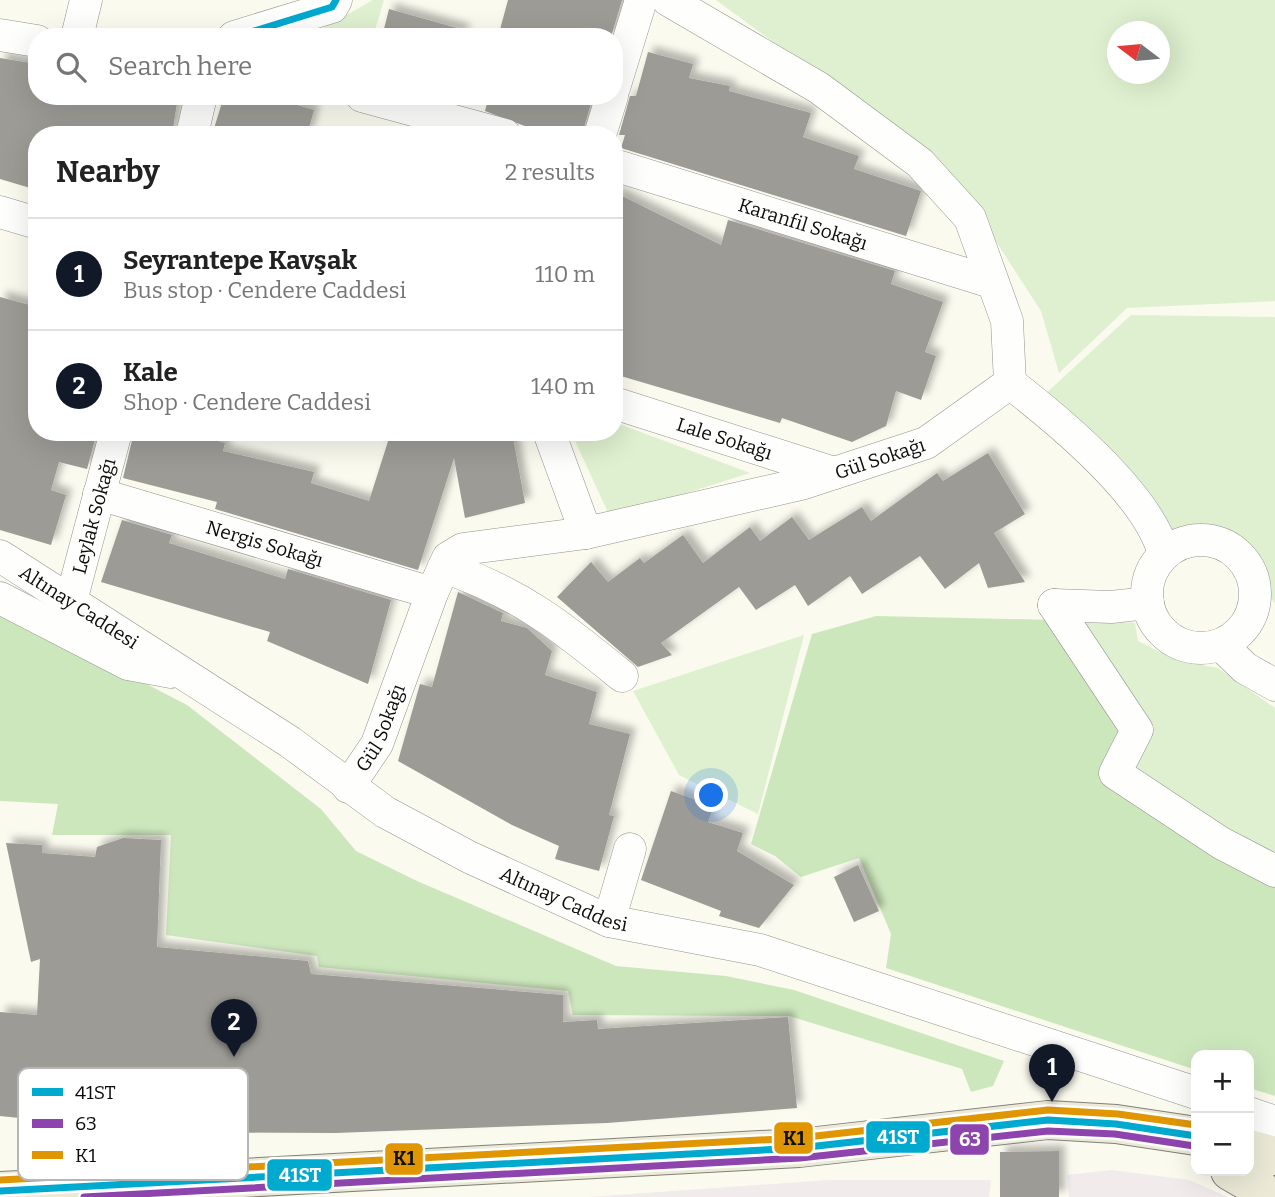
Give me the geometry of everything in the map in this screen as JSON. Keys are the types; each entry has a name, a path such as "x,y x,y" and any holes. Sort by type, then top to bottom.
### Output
{"main road":[{"path":"248,1178 799,1148 1048,1120 1116,1124 1191,1135"},
{"path":"1116,1124 1191,1154"},
{"path":"1254,1150 1275,1156"},
{"path":"1239,1176 1259,1188 1266,1197"},
{"path":"0,1191 204,1180"}],"street":[{"path":"79,28 86,0"},
{"path":"263,28 332,7 336,0"},
{"path":"623,58 640,0"},
{"path":"667,0 818,88 920,163 970,218 1007,321 1010,383 1048,412 1124,487 1159,535 1164,554"},
{"path":"0,35 28,40"},
{"path":"194,126 199,105"},
{"path":"395,105 472,126"},
{"path":"603,126 609,105"},
{"name":"Karanfil Sokağı","path":"623,168 991,282"},
{"path":"0,212 28,220"},
{"name":"Gül Sokağı","path":"348,787 377,744 448,558 463,549 586,533 801,484 926,443 1010,383"},
{"name":"Lale Sokağı","path":"623,406 834,473"},
{"name":"Leylak Sokağı","path":"71,601 114,441"},
{"path":"553,441 586,533"},
{"name":"Nergis Sokağı","path":"99,494 438,580 486,582 520,598 622,676"},
{"path":"1213,541 1228,547 1242,558 1251,572 1255,589 1254,607 1247,622 1236,636 1221,645 1189,647 1175,641 1153,618 1148,603 1148,586 1153,569 1164,554 1187,542 1213,541"},
{"name":"Altınay Caddesi","path":"0,556 290,742 385,813 469,857 609,921 760,950 1191,1091"},
{"path":"0,598 128,664 186,674"},
{"path":"1148,603 1111,607 1054,605 1138,730 1115,773 1221,843 1275,871"},
{"path":"1221,645 1260,668 1275,685"},
{"path":"609,921 629,849"},
{"path":"1254,1115 1275,1122"}],"shaded area":[{"path":"1112,1170 1189,1180 1228,1197 1069,1197 1067,1175"},
{"path":"828,1180 991,1180 989,1197 589,1197"}],"green space":[{"path":"373,0 384,0 376,28 323,28"},
{"path":"716,0 1275,0 1275,301 1127,308 1059,373 1041,311 995,240 916,147"},
{"path":"1131,315 1275,317 1275,603 1267,592 1255,560 1243,545 1234,539 1214,533 1171,539 1042,397"},
{"path":"623,425 750,473 610,517 575,441 623,441"},
{"path":"0,608 187,705 321,809 356,851 417,881 616,966 726,976 794,990 1004,1061 993,1086 971,1092 962,1069 789,1016 573,1015 568,991 319,967 317,956 166,935 171,835 52,835 58,804 0,801"},
{"path":"876,616 1056,620 1125,729 1101,783 1275,883 1275,1096 1254,1090 1254,1050 1191,1050 1191,1068 886,968 891,934 859,858 801,877 775,856 751,844 812,634"},
{"path":"1078,619 1135,623 1138,641 1176,660 1218,668 1275,708 1275,864 1124,768"},
{"path":"804,635 758,814 679,775 633,691"}],"building":[{"path":"508,0 622,0 614,28 500,28"},
{"path":"389,9 457,28 384,28"},
{"path":"648,52 693,64 689,78 730,86 729,91 811,113 803,137 859,156 854,169 921,191 906,236 623,149 625,135 622,126 630,96 636,96"},
{"path":"0,58 28,63 28,105 177,105 173,126 28,126 28,187 0,179"},
{"path":"221,105 297,105 314,110 310,126 215,126"},
{"path":"487,105 590,105 585,126 525,126 485,111"},
{"path":"623,196 721,245 728,220 895,271 891,284 943,302 925,352 936,356 921,400 896,391 886,426 852,442 782,418 780,423 623,377"},
{"path":"0,297 28,305 28,441 95,441 87,469 59,462 51,490 66,495 51,545 0,530"},
{"path":"132,441 218,441 225,443 223,451 314,472 311,483 369,501 388,441 514,441 525,503 465,518 454,458 418,570 215,509 217,502 123,478"},
{"path":"988,453 1025,514 994,533 1025,582 988,588 979,563 945,589 920,556 862,594 850,576 808,606 795,585 756,610 739,587 661,643 672,655 638,667 557,597 591,562 608,582 640,558 644,563 683,535 703,563 750,527 760,541 792,517 809,540 862,507 871,521 937,473 943,481"},
{"path":"122,520 172,535 169,543 285,579 288,569 391,600 368,684 267,641 270,632 101,582"},
{"path":"458,592 503,613 501,621 527,628 552,651 545,675 597,692 589,724 630,734 609,815 614,816 599,871 555,859 559,846 512,825 398,761 420,684 432,687"},
{"path":"671,791 714,806 708,822 743,833 737,851 794,885 759,928 719,916 721,911 641,880"},
{"path":"123,838 161,840 157,947 308,961 311,974 563,995 563,1022 597,1020 598,1029 788,1017 797,1108 607,1123 335,1133 248,1133 248,1068 18,1068 18,1118 0,1116 0,1012 37,1015 40,959 31,962 6,843 42,845 42,853 95,857 97,847"},
{"path":"858,865 879,911 854,922 834,877"},
{"path":"1059,1151 1059,1197 1000,1197 1000,1152"}],"transit line":[{"name":"41ST","path":"264,28 332,7 336,0"},
{"name":"K1","path":"248,1167 798,1138 1048,1110 1118,1114 1191,1124"},
{"name":"41ST","path":"248,1178 799,1148 1048,1120 1116,1124 1191,1135"},
{"name":"63","path":"84,1197 800,1158 1048,1131 1115,1134 1191,1146"},
{"name":"K1","path":"0,1180 18,1179"},
{"name":"41ST","path":"0,1191 204,1180"}],"place":[{"name":"Kale","path":"234,1057"},
{"name":"Seyrantepe Kavşak","path":"1052,1102"}]}
